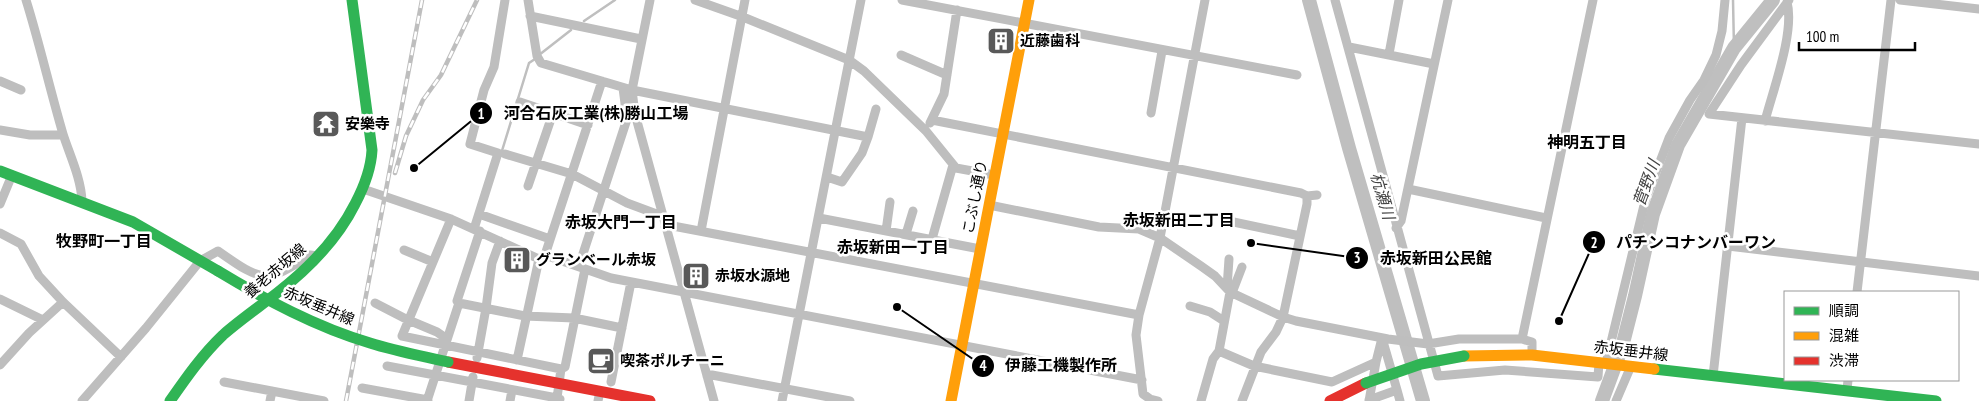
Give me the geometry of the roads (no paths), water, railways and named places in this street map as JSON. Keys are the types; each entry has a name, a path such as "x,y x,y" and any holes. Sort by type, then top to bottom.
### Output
{"main road":[{"name":"養老赤坂線","path":"170,401 208,351 222,337 247,314 295,278 318,256 349,218 363,189 372,163 372,150 352,0"},
{"name":"こぶし通り","path":"951,401 1029,0"},
{"name":"赤坂垂井線","path":"0,171 133,222 274,303 330,329 387,348 560,384 599,396 650,401"},
{"name":"赤坂垂井線","path":"1330,401 1366,383 1421,364 1464,356 1532,355 1713,376 1784,381"},
{"name":"赤坂垂井線","path":"1787,381 1847,385 1936,401"}],"street":[{"path":"20,0 30,13"},
{"path":"26,0 63,134 81,189 82,201"},
{"path":"362,388 426,400 444,342 459,303 457,300 498,153 470,144 484,90 494,67 505,0"},
{"path":"528,0 540,63 627,89 868,137"},
{"path":"387,366 473,380 558,399 561,369 565,367 582,267 627,119 627,89 650,0"},
{"path":"695,0 743,17 849,60 864,71 926,131 956,168 994,175"},
{"path":"701,231 746,0"},
{"path":"782,401 861,0"},
{"path":"903,0 1297,76"},
{"path":"1158,401 1150,400 1143,394 1136,334 1139,315 1160,238 1205,0"},
{"path":"1335,0 1349,47 1425,343 1438,376 1505,370 1598,377 1645,201 1669,138 1690,100 1704,80 1716,55 1722,31 1725,0"},
{"path":"1389,54 1399,0"},
{"path":"1396,228 1401,221 1448,0"},
{"path":"1522,339 1593,0"},
{"path":"1857,291 1891,0"},
{"path":"1900,0 1979,9"},
{"path":"1765,121 1787,36 1790,11 1788,1"},
{"path":"1788,1 1740,65 1709,114 1979,144"},
{"path":"926,131 944,94 957,10"},
{"path":"530,16 641,39"},
{"path":"1349,47 1434,64"},
{"path":"1151,113 1162,51"},
{"path":"902,55 947,75"},
{"path":"0,81 21,90"},
{"path":"517,360 525,316 542,257 550,239 602,81"},
{"path":"627,89 714,401"},
{"path":"520,102 588,125"},
{"path":"826,177 842,182 862,154 876,109"},
{"path":"528,186 553,113"},
{"path":"1713,376 1742,118"},
{"path":"932,120 1301,193 1307,196 1317,195"},
{"path":"0,130 30,135 63,134"},
{"path":"505,154 572,174 628,203 662,216"},
{"path":"932,239 953,165"},
{"path":"0,204 12,175"},
{"path":"363,189 451,219 542,257 582,267 611,278 1142,380"},
{"path":"1408,189 1546,218"},
{"path":"1242,401 1254,366 1261,352 1276,332 1283,317 1307,196"},
{"path":"886,231 890,202"},
{"path":"989,205 1099,227 1140,229 1160,238 1201,266 1230,291 1283,317 1385,338 1425,343 1459,339 1522,339 1532,342 1532,355"},
{"path":"906,234 913,211"},
{"path":"481,215 550,239"},
{"path":"819,218 980,248"},
{"path":"444,342 402,336 451,219"},
{"path":"1224,220 1300,236"},
{"path":"665,227 673,226 701,231 1139,315"},
{"path":"0,232 21,244 39,276 120,357"},
{"path":"477,355 492,263 500,240"},
{"path":"1728,246 1979,276"},
{"path":"404,250 433,262"},
{"path":"82,401 200,260 218,251 249,272 266,277 288,270 310,255 318,256"},
{"path":"1201,401 1213,360 1219,350 1230,291 1229,259"},
{"path":"1230,291 1242,267"},
{"path":"611,382 631,282"},
{"path":"0,299 42,320"},
{"path":"0,365 28,332 63,302"},
{"path":"375,303 409,320 444,342 477,355 517,360 561,369"},
{"path":"459,303 525,316 574,318 622,328"},
{"path":"1190,306 1210,312 1224,321"},
{"path":"1369,400 1376,362 1385,338"},
{"path":"1385,338 1400,401"},
{"path":"1219,350 1254,366 1332,382 1376,362"},
{"path":"1616,401 1629,366"},
{"path":"707,376 712,375 850,401"},
{"path":"469,401 473,380"},
{"path":"224,382 324,401"},
{"path":"510,401 512,390"},
{"path":"1369,400 1397,390"},
{"path":"270,401 272,391"}],"waterway":[{"path":"584,21 615,0"},
{"name":"杭瀬川","path":"1309,0 1349,148 1423,401"},
{"path":"1733,0 1734,48"},
{"name":"菅野川","path":"1602,401 1622,347 1653,214 1678,145 1734,48 1773,0"},
{"path":"539,55 571,30"},
{"path":"501,154 529,63 535,59"}],"railway":[{"path":"346,401 422,0"},
{"path":"395,173 406,136 423,100 441,75 477,0"}],"place":[{"name":"近藤歯科","path":"1001,41"},
{"name":"安樂寺","path":"326,124"},
{"name":"河合石灰工業(株)勝山工場","path":"414,168"},
{"name":"赤坂新田公民館","path":"1251,243"},
{"name":"グランベール赤坂","path":"517,260"},
{"name":"赤坂水源地","path":"696,276"},
{"name":"伊藤工機製作所","path":"897,307"},
{"name":"パチンコナンバーワン","path":"1559,321"},
{"name":"喫茶ポルチーニ","path":"601,361"}],"district":[{"name":"神明五丁目","path":"1587,142"},
{"name":"赤坂新田二丁目","path":"1179,220"},
{"name":"赤坂大門一丁目","path":"621,222"},
{"name":"牧野町一丁目","path":"104,241"},
{"name":"赤坂新田一丁目","path":"893,247"}]}
